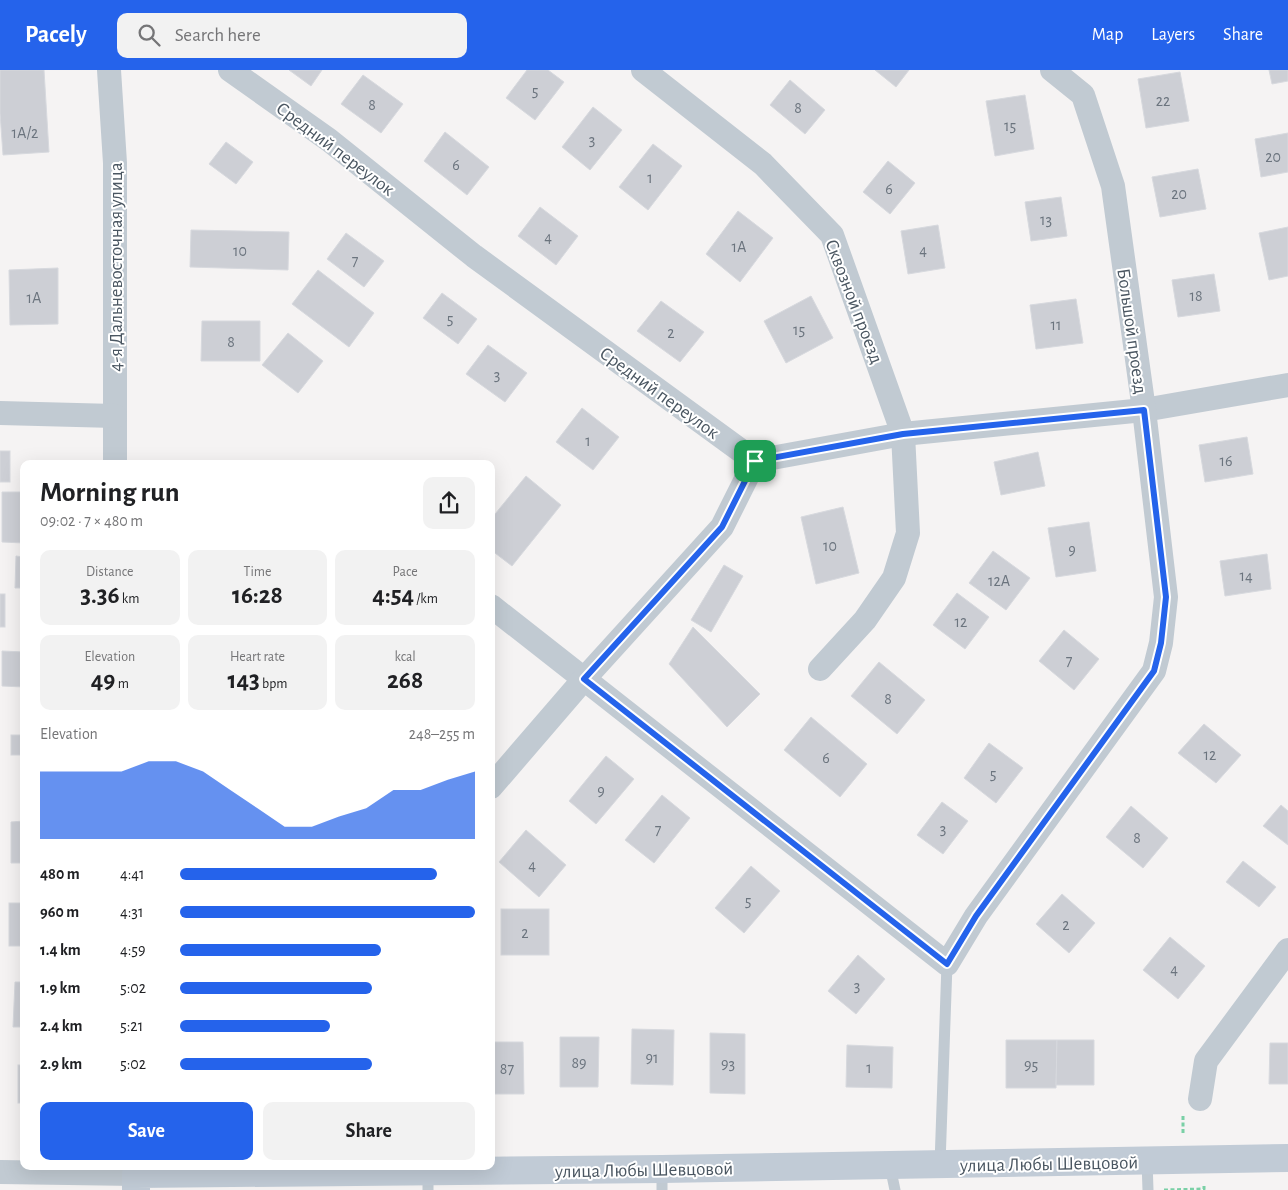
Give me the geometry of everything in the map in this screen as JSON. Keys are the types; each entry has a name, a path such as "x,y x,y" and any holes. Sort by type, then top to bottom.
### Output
{"street":[{"name":"4-я Дальневосточная улица","path":"109,70 115,163 116,416 114,460"},
{"name":"Средний переулок","path":"230,70 329,140 474,256 755,461"},
{"name":"Сквозной проезд","path":"643,70 763,164 832,235 903,434 908,533 894,578 865,620 820,669"},
{"name":"Большой проезд","path":"947,964 976,916 1154,671 1161,643 1166,597 1144,410 1113,186 1083,95 1052,70"},
{"path":"495,782 584,679 722,527 755,461 903,434 1144,410 1288,385"},
{"path":"0,413 116,416"},
{"path":"495,609 947,964"},
{"path":"1192,1107 1206,1061 1288,950"},
{"name":"улица Любы Шевцовой","path":"0,1172 136,1177 438,1174 662,1180 893,1178 940,1165 1288,1158"}],"lane":[{"path":"940,1165 947,964"},
{"path":"1147,1161 1148,1190"}],"path":[{"path":"1183,1133 1192,1107"}],"building":[{"path":"0,70 44,70 49,152 3,155 0,113"},
{"path":"289,70 322,70 311,86"},
{"path":"527,70 548,70 564,82 535,120 506,98"},
{"path":"875,70 909,70 896,87"},
{"path":"1269,70 1288,70 1288,81 1272,84"},
{"path":"1180,72 1189,121 1146,128 1138,79"},
{"path":"363,75 403,104 381,133 341,104"},
{"path":"790,80 825,110 805,134 770,105"},
{"path":"1025,95 1034,149 995,156 986,101"},
{"path":"593,107 622,130 590,170 562,147"},
{"path":"445,132 489,167 467,195 424,161"},
{"path":"1288,133 1288,172 1261,177 1255,139"},
{"path":"226,142 253,162 236,184 209,164"},
{"path":"653,144 682,166 648,210 619,187"},
{"path":"888,161 915,183 890,214 863,192"},
{"path":"1198,169 1206,209 1160,217 1152,177"},
{"path":"1061,197 1067,236 1031,241 1025,202"},
{"path":"540,207 578,236 556,265 518,236"},
{"path":"738,211 773,238 740,282 706,254"},
{"path":"938,225 945,268 908,274 901,231"},
{"path":"1288,227 1288,276 1269,280 1259,233"},
{"path":"191,230 289,232 288,270 190,267"},
{"path":"346,233 384,261 364,287 327,259"},
{"path":"58,268 58,324 10,325 9,270"},
{"path":"318,270 374,313 349,347 292,304"},
{"path":"1214,274 1220,311 1178,317 1172,280"},
{"path":"442,293 477,319 458,344 423,318"},
{"path":"811,296 833,338 786,363 764,321"},
{"path":"1076,299 1083,343 1036,349 1030,305"},
{"path":"661,301 704,332 680,362 637,331"},
{"path":"202,321 260,321 260,361 201,361"},
{"path":"288,333 323,361 298,393 262,365"},
{"path":"488,345 527,373 505,402 466,374"},
{"path":"582,408 619,437 593,470 556,442"},
{"path":"1247,437 1253,474 1205,482 1199,445"},
{"path":"0,451 10,451 10,482 0,482"},
{"path":"1038,452 1045,486 1001,495 994,462"},
{"path":"526,476 561,505 512,566 495,553 495,514"},
{"path":"2,492 20,492 20,543 2,542"},
{"path":"843,507 859,573 816,584 801,517"},
{"path":"1089,522 1096,571 1056,577 1048,528"},
{"path":"993,551 1030,578 1006,610 969,583"},
{"path":"1267,554 1271,589 1225,596 1220,561"},
{"path":"16,556 20,556 20,588 15,588"},
{"path":"724,565 743,576 711,632 691,620"},
{"path":"957,593 989,617 965,649 933,625"},
{"path":"0,594 5,594 5,627 0,627"},
{"path":"693,627 760,694 727,727 669,664"},
{"path":"1064,630 1099,659 1074,690 1039,661"},
{"path":"2,651 20,652 20,687 2,686"},
{"path":"879,662 925,700 897,734 851,696"},
{"path":"811,717 867,764 840,797 784,750"},
{"path":"1204,724 1241,755 1216,783 1178,753"},
{"path":"11,735 20,735 20,755 11,755"},
{"path":"989,743 1023,768 996,803 964,778"},
{"path":"606,756 634,779 596,824 569,801"},
{"path":"662,795 690,818 654,863 625,840"},
{"path":"942,802 968,821 943,854 917,835"},
{"path":"1281,805 1288,811 1288,845 1263,826"},
{"path":"1131,806 1168,838 1143,868 1106,837"},
{"path":"20,821 20,863 11,863 11,822"},
{"path":"526,830 566,865 539,897 499,862"},
{"path":"1243,861 1276,887 1259,907 1226,882"},
{"path":"751,866 780,891 744,933 715,908"},
{"path":"1062,894 1095,923 1069,953 1036,924"},
{"path":"9,903 20,903 20,946 9,946"},
{"path":"501,909 549,909 549,955 501,955"},
{"path":"1170,937 1205,966 1178,999 1143,970"},
{"path":"858,955 885,979 856,1014 828,991"},
{"path":"15,982 20,982 20,1027 13,1027"},
{"path":"632,1029 674,1030 673,1085 631,1084"},
{"path":"710,1033 745,1034 745,1094 710,1093"},
{"path":"560,1037 599,1037 598,1087 560,1087"},
{"path":"1006,1040 1057,1040 1056,1088 1006,1088"},
{"path":"1057,1040 1094,1040 1094,1085 1056,1085"},
{"path":"495,1042 523,1042 524,1094 495,1094"},
{"path":"1270,1043 1288,1043 1288,1084 1269,1084"},
{"path":"847,1045 893,1047 892,1088 846,1087"},
{"path":"18,1065 20,1065 20,1103 18,1103"}],"route":[{"path":"1144,410 1166,597 1161,643 1154,671 976,916 947,964 584,679 722,527 755,461 903,434 1144,410"}]}
